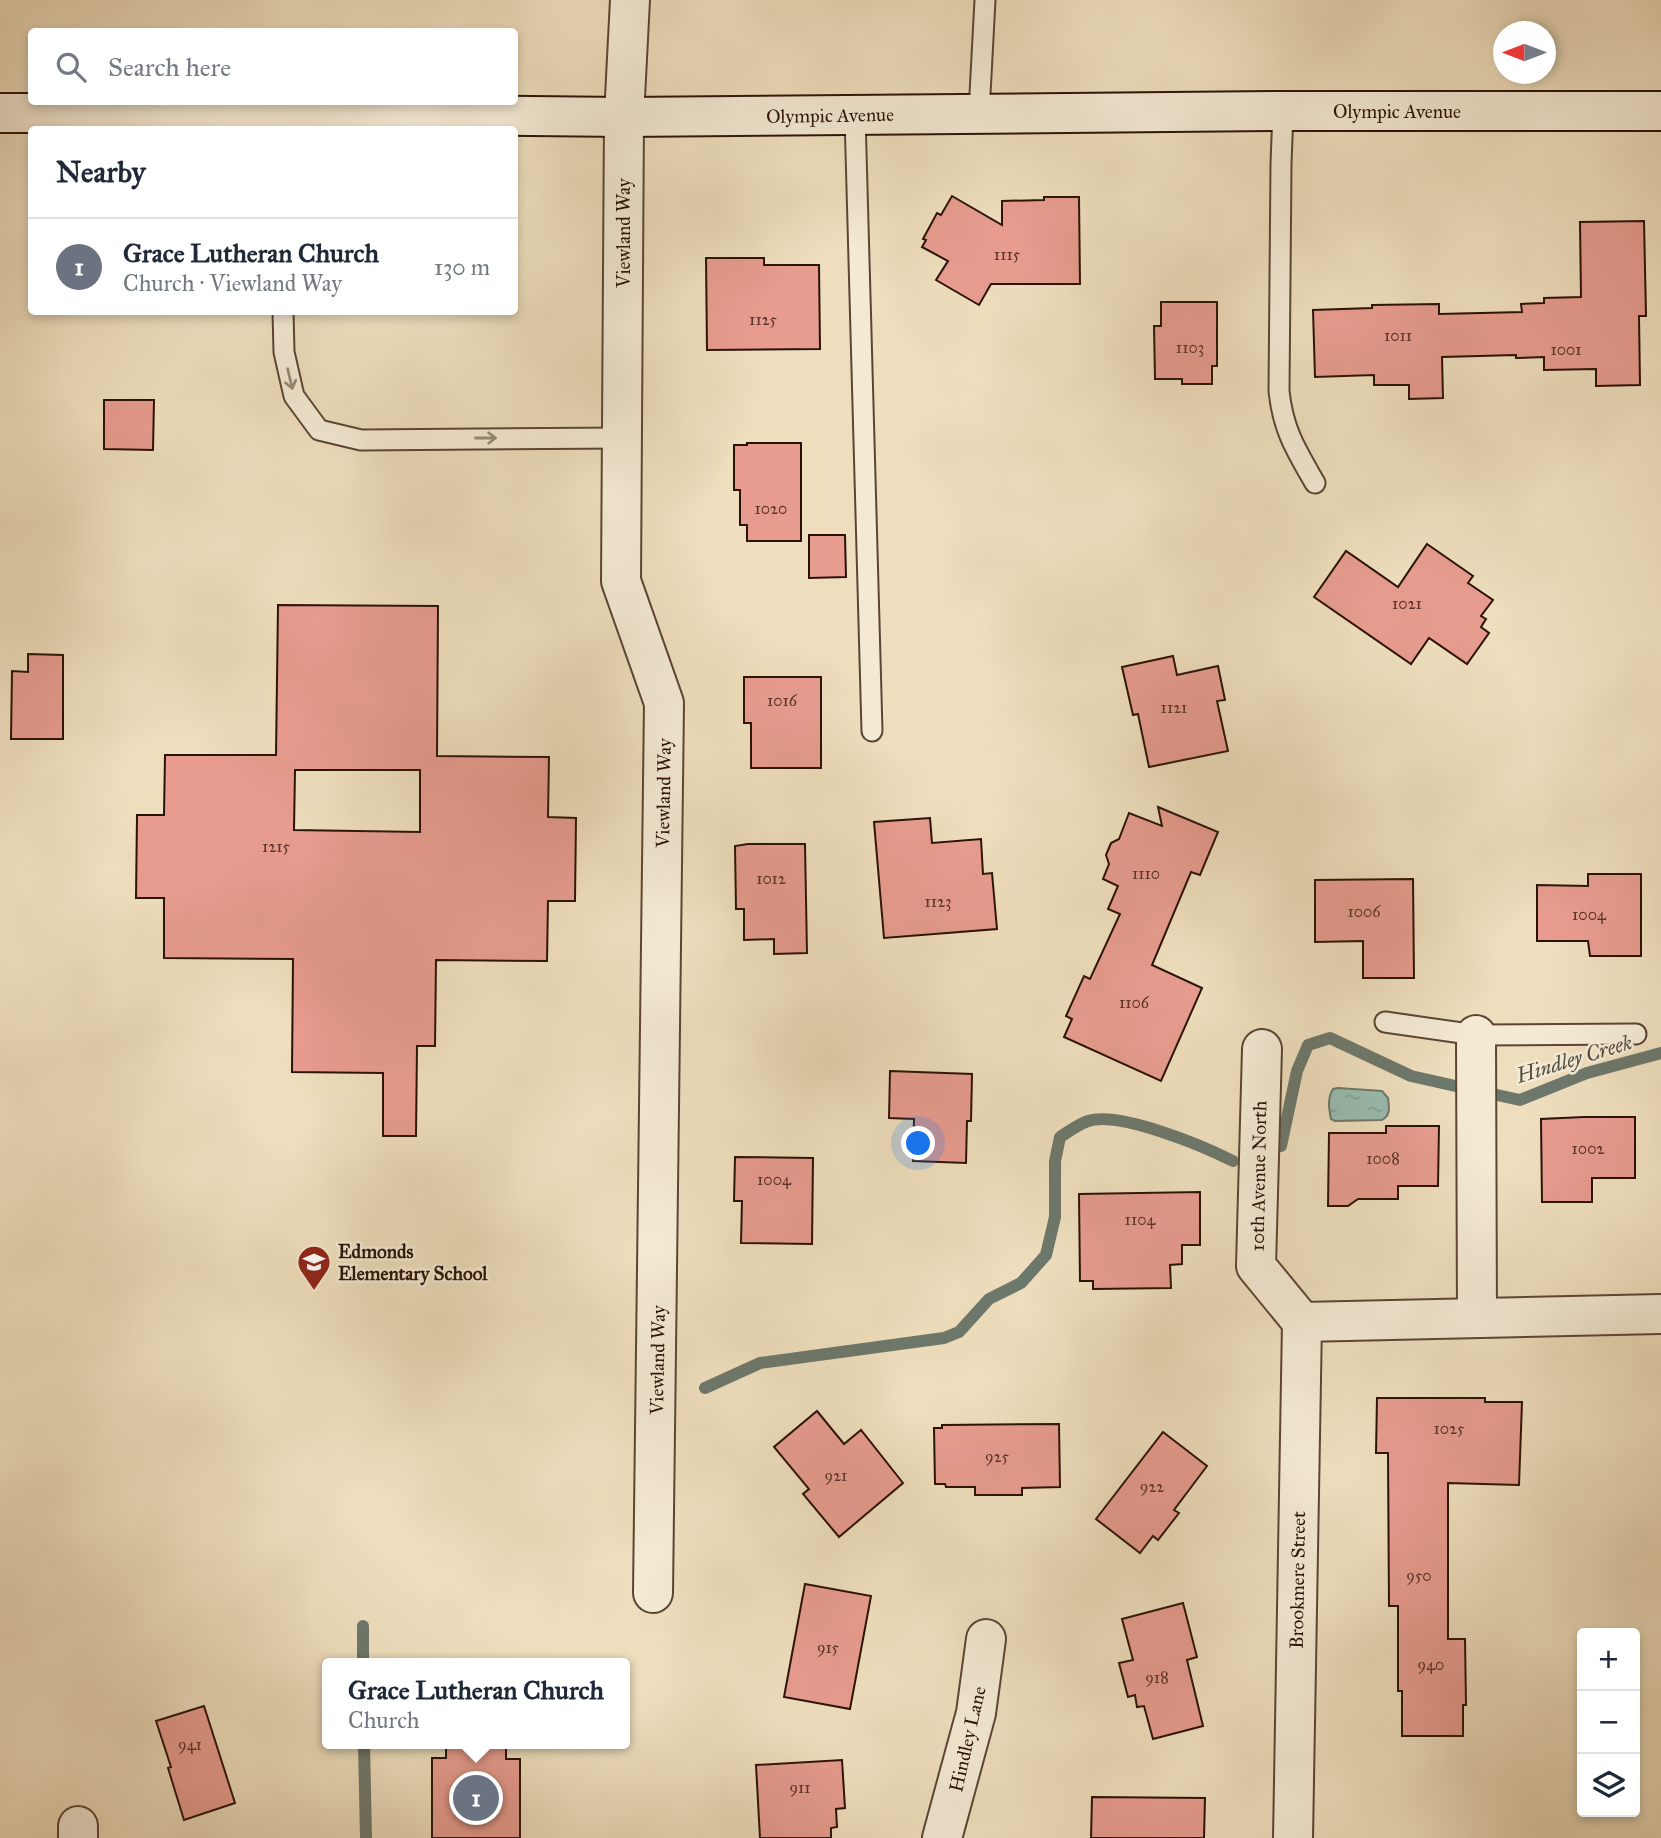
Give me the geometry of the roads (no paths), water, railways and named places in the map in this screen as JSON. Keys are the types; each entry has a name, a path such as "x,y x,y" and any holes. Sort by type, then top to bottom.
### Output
{"street":[{"name":"Viewland Way","path":"630,0 624,117 621,581 664,703 653,1593"},
{"name":"Olympic Avenue","path":"0,113 282,121 979,113 1661,111"},
{"path":"1476,1035 1477,1318"},
{"name":"10th Avenue North","path":"1262,1049 1256,1266 1302,1322"},
{"path":"1302,1322 1661,1314"},
{"name":"Brookmere Street","path":"1293,1838 1302,1322"},
{"name":"Hindley Lane","path":"942,1838 976,1713 986,1639"}],"lane":[{"path":"979,113 985,0"},
{"path":"1283,111 1279,391 1282,416 1290,439 1315,483"},
{"path":"855,115 872,731"},
{"path":"284,315 284,352 294,396 319,429 361,440 622,438"},
{"path":"1385,1022 1476,1035 1636,1034"}],"water":[{"path":"1333,1089 1382,1091 1388,1098 1387,1116 1382,1120 1331,1119 1330,1096"}],"waterway":[{"name":"Hindley Creek","path":"1281,1146 1297,1071 1308,1045 1330,1038 1411,1076 1460,1087"},
{"name":"Hindley Creek","path":"1497,1095 1520,1100 1587,1073 1661,1053"},
{"path":"705,1388 760,1363 944,1338 959,1332 989,1299 1021,1283 1046,1255 1055,1217 1055,1161 1060,1137 1085,1122 1102,1119 1140,1125 1182,1139 1233,1161"},
{"path":"363,1626 363,1658"},
{"path":"364,1749 366,1838"}],"place":[{"name":"Edmonds Elementary School","path":"314,1292"},
{"name":"Grace Lutheran Church","path":"476,1798"}]}
